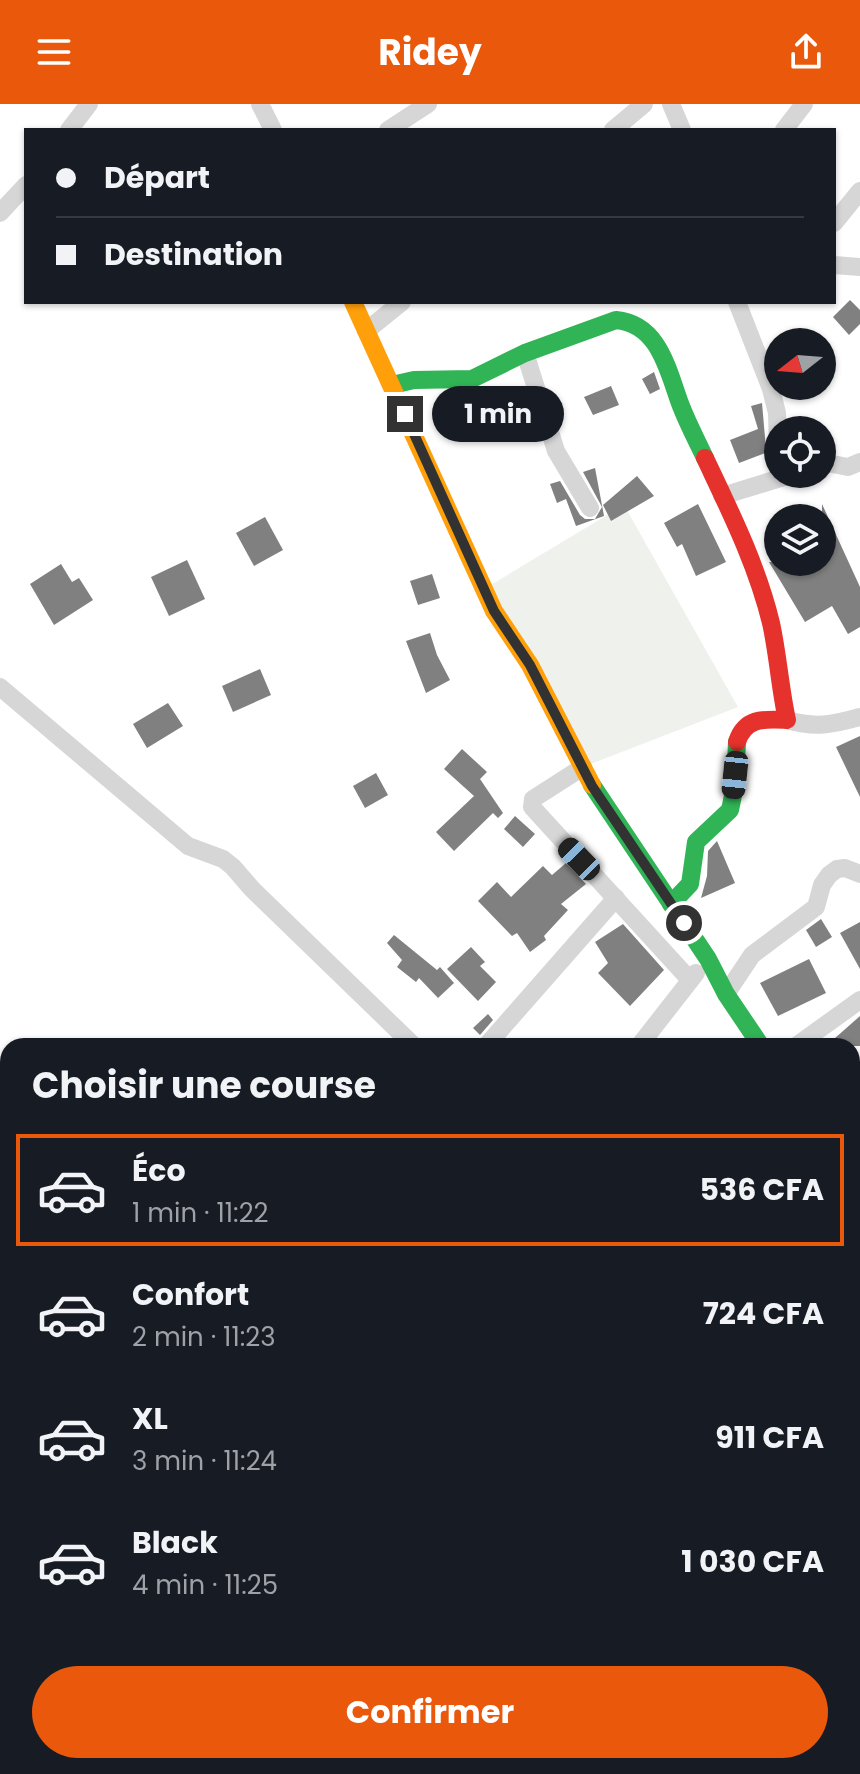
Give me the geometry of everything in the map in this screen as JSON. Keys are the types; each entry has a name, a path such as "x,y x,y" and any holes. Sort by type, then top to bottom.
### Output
{"street":[{"path":"71,128 89,104"},
{"path":"261,104 272,128"},
{"path":"391,128 428,104"},
{"path":"615,128 644,104"},
{"path":"671,104 681,128"},
{"path":"786,128 804,104"},
{"path":"0,213 24,187"},
{"path":"836,221 860,191"},
{"path":"836,265 860,267"},
{"path":"354,304 494,611 530,665 592,786 708,959 726,994 756,1038"},
{"path":"366,331 400,304"},
{"path":"738,304 771,389 777,416"},
{"path":"392,385 414,380 472,379 525,353 616,320 635,324 650,337 668,364 678,399 766,605 787,720"},
{"path":"525,353 556,451 590,508"},
{"path":"836,465 848,467 860,462"},
{"path":"722,496 764,483"},
{"path":"0,687 188,846 223,859 233,867 406,1038"},
{"path":"671,904 692,879 694,845 698,838 725,819 732,805 737,736 744,725 754,719 833,726 860,717"},
{"path":"583,767 533,799 531,805 690,980"},
{"path":"726,994 752,955 816,907 822,885 829,875 845,868 860,874"},
{"path":"493,1038 616,898"},
{"path":"645,1038 708,959"},
{"path":"807,1038 860,1000"}],"shaded area":[{"path":"624,505 738,707 583,767 484,589"}],"building":[{"path":"850,300 860,310 860,324 849,335 833,317"},
{"path":"654,372 660,389 650,394 642,379"},
{"path":"611,386 619,405 593,415 584,397"},
{"path":"762,403 764,453 739,463 730,440 758,429 751,406"},
{"path":"595,468 604,516 576,526 566,499 557,503 550,484 560,481 580,515 585,519 595,519 602,507 583,472"},
{"path":"637,476 654,496 611,521 603,505"},
{"path":"698,504 726,562 696,576 682,544 677,547 664,523"},
{"path":"265,517 283,550 254,566 236,533"},
{"path":"836,535 860,587 860,627 848,634 832,606 805,622 777,576 836,576"},
{"path":"187,560 205,599 169,616 151,577"},
{"path":"61,564 72,582 79,578 93,600 54,625 30,584"},
{"path":"432,574 440,598 418,605 410,581"},
{"path":"430,633 450,680 426,693 406,641"},
{"path":"260,669 271,695 233,712 222,686"},
{"path":"168,703 183,726 147,748 133,724"},
{"path":"860,736 860,797 836,747"},
{"path":"462,749 487,772 480,779 503,813 498,818 493,813 454,851 436,832 474,796 444,769"},
{"path":"376,773 388,795 365,808 353,786"},
{"path":"515,816 535,834 523,847 504,829"},
{"path":"717,841 735,883 701,898 707,876 708,851"},
{"path":"566,863 586,884 561,904 568,910 544,936 546,940 530,952 517,933 512,936 478,901 497,882 511,897 543,866 552,875"},
{"path":"821,919 832,937 816,947 806,930"},
{"path":"860,922 860,969 840,933"},
{"path":"623,924 664,970 630,1006 598,973 608,963 595,942"},
{"path":"394,935 437,970 440,967 454,983 438,998 419,978 416,982 397,967 402,960 387,943"},
{"path":"471,947 485,962 480,966 496,982 478,1001 447,969"},
{"path":"809,959 826,993 778,1016 760,983"},
{"path":"488,1014 493,1020 480,1035 473,1028"},
{"path":"860,1016 860,1038 835,1038"}],"traffic: fast":[{"path":"392,385 414,380 472,379 525,353 616,320 631,323 643,330 660,352 705,458"},
{"path":"671,904 690,884 696,842 730,810 735,786 737,742"},
{"path":"592,785 708,959 726,994 756,1038"}],"traffic: slow":[{"path":"354,304 494,611 530,665 592,785"}],"traffic: jam":[{"path":"705,458 742,539 765,601 787,720 756,721 745,728 737,742"}],"route":[{"path":"405,414 494,611 530,665 592,786 684,923"}]}
